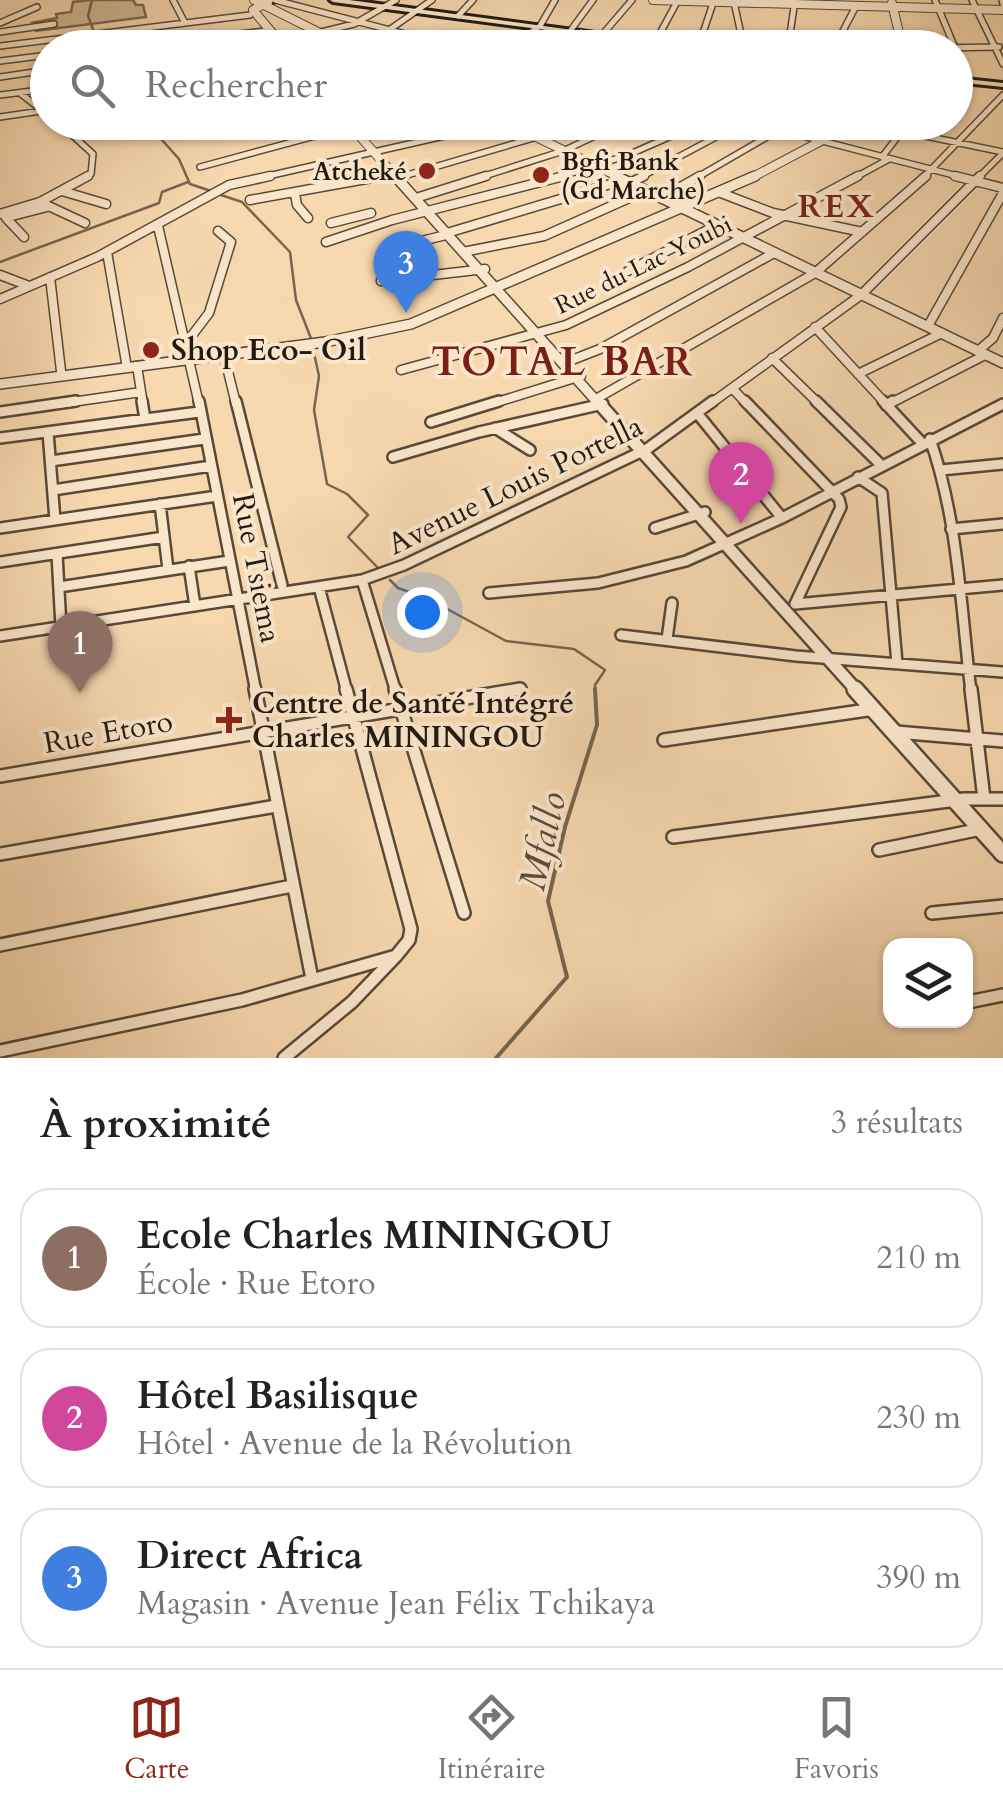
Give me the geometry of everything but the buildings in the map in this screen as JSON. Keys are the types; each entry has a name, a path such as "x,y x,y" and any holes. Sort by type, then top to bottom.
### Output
{"main road":[{"path":"258,2 273,0"},
{"path":"333,0 569,30"},
{"path":"973,82 1003,85"}],"street":[{"path":"173,0 185,22"},
{"path":"240,0 265,30"},
{"path":"273,0 389,30 432,0"},
{"path":"335,30 360,22 396,0"},
{"path":"458,16 473,0"},
{"path":"534,30 555,0"},
{"path":"577,30 592,0"},
{"path":"606,30 632,0"},
{"path":"653,0 856,6 936,4 977,10 1002,5"},
{"path":"663,30 678,0"},
{"path":"972,0 1001,47 1003,64"},
{"path":"705,30 714,1"},
{"path":"268,30 253,10 258,2 315,30"},
{"path":"734,2 740,30"},
{"path":"791,30 796,2"},
{"path":"893,4 895,30"},
{"path":"936,4 947,30"},
{"path":"843,30 856,6"},
{"path":"0,22 37,7"},
{"path":"124,30 250,14"},
{"path":"0,32 54,24"},
{"path":"0,46 30,42"},
{"path":"973,47 1001,47"},
{"path":"0,61 30,57"},
{"path":"11,94 1,75 30,72"},
{"path":"0,95 30,91"},
{"path":"20,92 30,101"},
{"path":"973,128 1003,95"},
{"path":"0,116 30,114"},
{"path":"2,217 44,205 86,180 94,160 78,140"},
{"path":"200,168 298,140"},
{"path":"365,140 492,285 1003,843"},
{"path":"0,298 107,252 213,193 260,176 430,140"},
{"path":"250,200 397,176 535,140"},
{"path":"541,140 1003,363"},
{"path":"418,198 587,140"},
{"path":"326,242 596,167 660,140"},
{"path":"397,279 385,250 627,182 711,140"},
{"path":"661,198 762,140"},
{"path":"817,140 1003,191 928,326"},
{"name":"Rue du Lac Youbi","path":"401,370 566,325 785,216 885,158 897,140"},
{"path":"944,140 1003,152"},
{"path":"394,457 601,401 815,273 963,140"},
{"path":"187,357 387,330 721,193 821,141"},
{"name":"Avenue Louis Portella","path":"0,636 362,580 404,566 645,450 861,295 1003,152"},
{"path":"466,251 544,236 646,190"},
{"path":"62,191 106,204"},
{"path":"721,193 785,216 862,232"},
{"path":"295,194 297,205 308,218"},
{"path":"44,205 84,223"},
{"path":"346,235 331,224 370,212"},
{"path":"2,217 24,237"},
{"path":"991,218 1003,221"},
{"path":"628,271 717,225"},
{"name":"Rue Tsiema","path":"158,226 186,342 312,979"},
{"path":"186,342 209,313 231,242 229,236 218,230"},
{"path":"107,252 144,419"},
{"path":"567,363 774,253"},
{"path":"0,275 29,286"},
{"path":"50,277 60,371"},
{"path":"380,281 492,285"},
{"path":"0,381 372,329 420,316 492,285"},
{"path":"886,404 981,352 1002,325"},
{"path":"815,327 926,441 940,470 960,588 984,799"},
{"path":"858,374 942,333"},
{"path":"224,355 282,584"},
{"path":"772,358 881,465"},
{"path":"0,381 132,364"},
{"path":"430,422 578,376"},
{"path":"732,388 833,491 841,507 788,605"},
{"path":"0,412 141,392"},
{"path":"488,593 628,577 686,562 782,518 1003,404"},
{"path":"0,438 198,412"},
{"path":"697,413 782,518"},
{"path":"494,428 530,450"},
{"path":"48,432 56,520"},
{"path":"50,461 204,439"},
{"path":"940,470 1003,464"},
{"path":"53,490 211,466"},
{"path":"858,477 882,494 897,663"},
{"path":"0,528 217,496"},
{"path":"160,504 168,569"},
{"path":"655,528 703,513"},
{"path":"952,529 1003,524"},
{"path":"0,562 164,537"},
{"path":"57,554 61,626"},
{"path":"59,587 229,560"},
{"path":"189,566 195,606"},
{"path":"362,580 464,913"},
{"path":"788,605 1003,585"},
{"path":"284,1058 381,976 409,940 411,930 319,586"},
{"path":"667,639 672,603"},
{"path":"621,636 1003,672"},
{"path":"833,658 898,732 1003,742"},
{"name":"Rue Etoro","path":"0,776 522,689"},
{"path":"664,740 874,709"},
{"path":"673,837 960,800 1003,799"},
{"path":"960,800 1003,854"},
{"path":"0,854 276,806"},
{"path":"879,850 981,829"},
{"path":"0,944 292,886"},
{"path":"932,914 1003,906"},
{"path":"0,1051 242,1000 396,956"},
{"path":"973,1000 1003,996"}],"shaded area":[{"path":"133,0 136,5 143,5 146,17 36,30 32,23 71,12 73,2"}],"waterway":[{"path":"92,0 88,16 93,30"},
{"path":"162,140 179,159 190,184 211,191"},
{"path":"0,262 159,203 162,192 188,182"},
{"name":"Mfallo","path":"218,194 242,202 290,252 296,300 312,341"},
{"name":"Mfallo","path":"313,349 319,376 314,410 327,484 347,494 368,515 348,537 381,571"},
{"name":"Mfallo","path":"390,580 398,588 429,599 506,641 574,649 605,670 595,689"},
{"name":"Mfallo","path":"496,1058 567,977 548,901 565,827 597,725 595,689"}],"place":[{"name":"Atcheké","path":"427,171"},
{"name":"Bgfi Bank (Gd Marche)","path":"541,175"},
{"name":"Direct Africa","path":"406,313"},
{"name":"Shop Eco- Oil","path":"151,350"},
{"name":"Hôtel Basilisque","path":"741,524"},
{"name":"Ecole Charles MININGOU","path":"80,693"},
{"name":"Centre de Santé Intégré Charles MININGOU","path":"229,720"}],"district":[{"name":"REX","path":"837,206"},
{"name":"TOTAL BAR","path":"563,361"}]}
